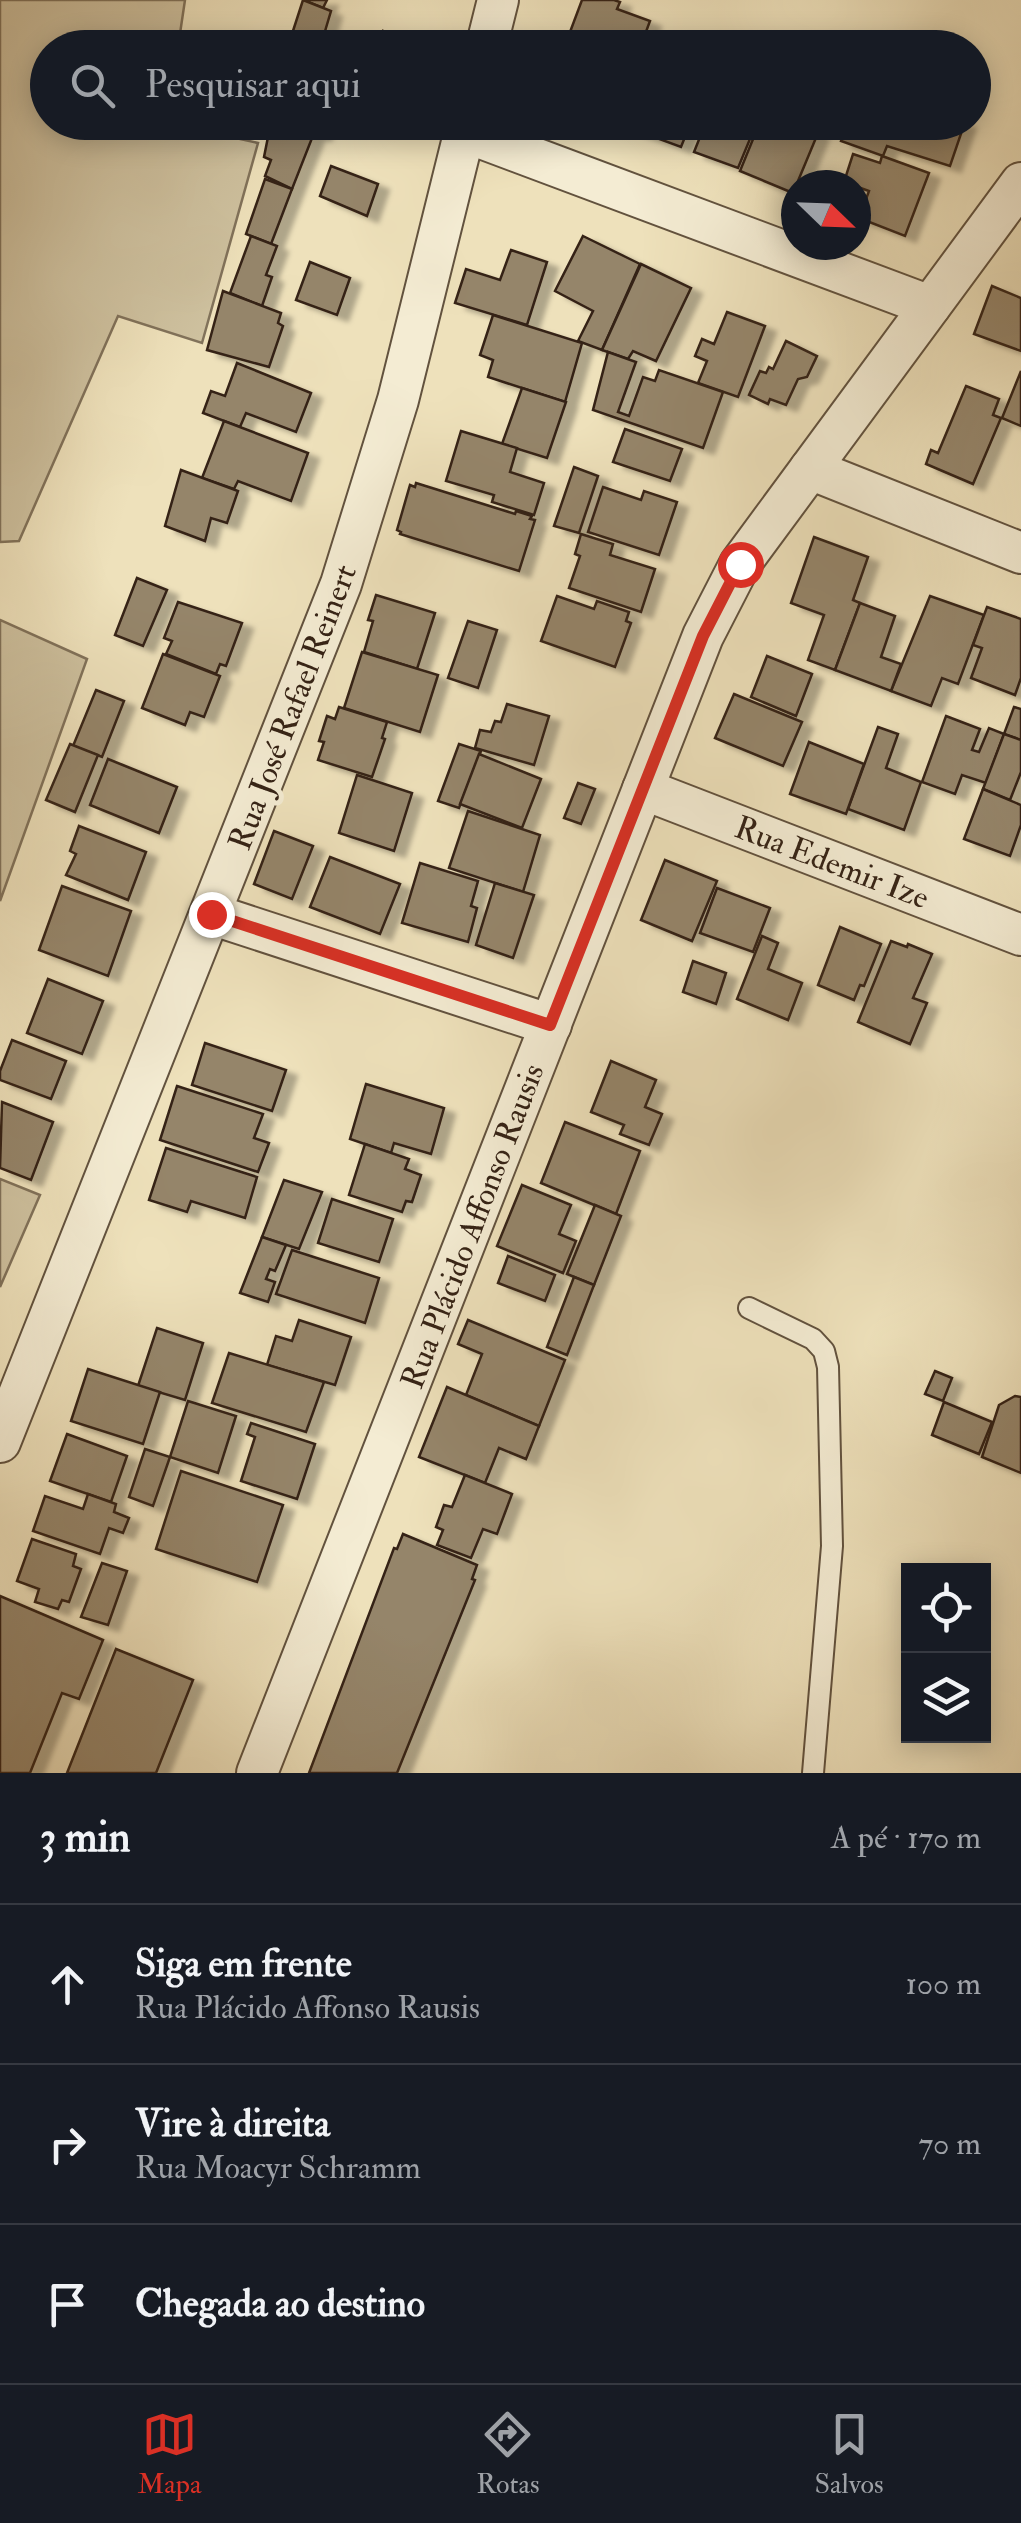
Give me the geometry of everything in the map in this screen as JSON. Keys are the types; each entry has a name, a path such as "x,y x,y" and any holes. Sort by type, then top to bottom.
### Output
{"street":[{"path":"490,30 498,0"},
{"name":"Rua José Rafael Reinert","path":"0,1442 341,584 370,497 463,140"},
{"path":"500,140 930,306"},
{"name":"Rua Plácido Affonso Rausis","path":"257,1773 642,788 720,599 740,564 1021,182"},
{"path":"810,469 1021,553"},
{"name":"Rua Edemir Ize","path":"642,788 1021,935"},
{"path":"211,914 550,1025"}],"lane":[{"path":"749,1308 813,1340 824,1351 828,1367 832,1546 813,1773"}],"shaded area":[{"path":"0,0 185,0 181,30 30,30 30,140 258,143 202,343 118,316 19,541 0,542"},
{"path":"0,620 87,659 0,901"},
{"path":"0,1179 40,1195 0,1287"}],"building":[{"path":"303,0 327,0 323,8"},
{"path":"303,0 331,11 325,30 293,30"},
{"path":"582,0 614,0 620,2 617,9 650,21 647,30 571,30"},
{"path":"267,140 311,140 292,189 265,176 271,160 264,157"},
{"path":"662,140 684,140 681,147"},
{"path":"699,140 750,140 738,168 694,152"},
{"path":"753,140 815,140 803,170 781,170 781,188 740,171"},
{"path":"959,140 950,166 887,146 883,156 841,141"},
{"path":"853,154 880,163 882,156 929,173 905,236 871,223 871,170 848,170"},
{"path":"331,166 378,184 367,216 320,196"},
{"path":"265,179 292,189 271,244 246,234"},
{"path":"251,236 277,246 266,275 272,277 262,306 230,293"},
{"path":"583,236 640,264 602,350 578,341 593,311 555,291"},
{"path":"511,250 547,262 527,325 455,303 466,269 500,280"},
{"path":"310,262 350,278 337,315 296,300"},
{"path":"641,264 691,288 656,361 633,351 628,359 602,350"},
{"path":"992,286 1021,298 1021,351 974,334"},
{"path":"223,291 281,313 278,323 283,326 269,367 207,350"},
{"path":"727,312 765,326 738,397 698,383 707,361 695,356 702,339 714,344"},
{"path":"493,315 582,343 565,402 488,377 493,360 480,355"},
{"path":"786,341 817,356 807,377 798,379 786,405 770,399 768,404 749,395 760,371 773,369"},
{"path":"608,352 636,362 618,412 629,416 643,377 655,381 659,370 723,392 703,448 593,410"},
{"path":"237,363 311,393 296,432 246,413 240,427 203,413 211,391 225,396"},
{"path":"1021,371 1021,426 1002,418"},
{"path":"966,386 999,399 993,415 1001,418 973,484 926,464 931,450 938,453"},
{"path":"522,388 566,402 547,458 502,444"},
{"path":"224,421 308,453 291,501 238,481 234,489 202,478"},
{"path":"625,429 682,449 670,481 613,462"},
{"path":"461,431 517,448 510,472 544,483 534,515 492,502 494,495 446,481"},
{"path":"574,467 598,476 579,533 554,526"},
{"path":"181,470 238,491 227,523 211,518 205,541 165,526"},
{"path":"416,483 532,516 530,519 535,520 519,571 400,534 397,530 410,485 415,487"},
{"path":"603,487 641,500 644,491 677,502 659,555 588,532"},
{"path":"581,534 613,544 610,555 655,569 641,612 569,588 580,556 575,554"},
{"path":"814,537 868,557 853,600 860,603 835,670 808,660 824,615 791,603"},
{"path":"137,578 167,590 143,646 115,635"},
{"path":"376,595 435,613 417,669 364,652"},
{"path":"557,596 594,609 597,601 629,612 626,621 631,623 615,667 541,641"},
{"path":"930,596 984,615 958,684 942,678 931,706 891,691"},
{"path":"178,602 242,623 226,666 220,664 216,674 166,654 172,641 164,638"},
{"path":"860,603 895,616 881,657 901,664 891,691 835,670"},
{"path":"987,607 1021,619 1021,678 1015,695 971,678 982,648 973,645"},
{"path":"468,621 497,630 478,688 448,678"},
{"path":"362,652 438,675 420,732 344,708"},
{"path":"163,654 220,676 204,717 190,712 185,725 142,708"},
{"path":"767,656 812,674 796,716 751,697"},
{"path":"96,690 124,701 102,757 73,746"},
{"path":"734,694 802,722 783,766 715,738"},
{"path":"507,704 549,716 534,765 475,748 480,730 491,732 495,721 501,722"},
{"path":"339,707 387,722 372,777 318,760 327,716 335,719"},
{"path":"1014,707 1021,709 1021,740 1004,734"},
{"path":"946,716 980,729 972,750 979,752 989,728 1004,734 986,783 962,775 955,794 922,782"},
{"path":"878,727 898,734 886,768 921,782 904,830 848,809"},
{"path":"1004,734 1021,740 1021,772 1010,800 983,789"},
{"path":"809,742 864,764 846,814 790,794"},
{"path":"70,744 98,755 75,812 46,800"},
{"path":"459,744 481,751 459,808 438,801"},
{"path":"479,754 541,779 522,828 460,804"},
{"path":"108,759 177,787 159,833 90,805"},
{"path":"357,775 412,793 394,851 339,833"},
{"path":"578,783 595,789 581,824 564,818"},
{"path":"983,789 1021,805 1021,825 1010,856 964,839"},
{"path":"468,811 540,835 523,892 449,868"},
{"path":"79,826 146,852 128,900 66,875 76,854 70,851"},
{"path":"274,831 313,846 292,899 254,884"},
{"path":"330,857 400,884 380,934 310,907"},
{"path":"665,860 717,881 692,941 641,920"},
{"path":"420,863 478,881 471,906 477,908 468,942 402,923"},
{"path":"495,883 534,895 513,958 476,945"},
{"path":"62,886 131,911 108,976 39,950"},
{"path":"717,888 770,908 753,952 700,933"},
{"path":"840,927 881,944 854,1000 818,985"},
{"path":"762,936 778,943 768,969 802,983 788,1020 737,999"},
{"path":"891,941 932,954 913,998 927,1003 910,1044 858,1022"},
{"path":"693,961 726,973 716,1004 683,992"},
{"path":"48,979 103,1001 82,1054 27,1033"},
{"path":"12,1040 66,1061 51,1099 0,1080"},
{"path":"205,1043 286,1070 272,1111 192,1085"},
{"path":"611,1061 656,1080 645,1107 662,1114 649,1145 620,1134 624,1125 591,1112"},
{"path":"366,1084 444,1108 431,1154 394,1143 391,1153 350,1139"},
{"path":"177,1086 263,1114 254,1138 269,1143 258,1172 160,1140"},
{"path":"2,1102 53,1122 31,1180 0,1168"},
{"path":"565,1122 640,1151 616,1214 541,1183"},
{"path":"365,1144 409,1159 405,1169 421,1175 412,1202 406,1201 402,1212 349,1195"},
{"path":"166,1148 257,1177 245,1218 191,1201 187,1212 149,1200"},
{"path":"284,1180 322,1192 299,1249 262,1237"},
{"path":"522,1185 571,1205 559,1234 576,1241 563,1273 497,1246"},
{"path":"332,1199 393,1219 379,1262 318,1243"},
{"path":"595,1205 621,1216 594,1285 567,1274"},
{"path":"262,1237 286,1245 275,1271 270,1269 266,1279 275,1282 268,1302 240,1293"},
{"path":"292,1250 379,1278 365,1323 276,1294"},
{"path":"508,1256 555,1275 545,1301 498,1283"},
{"path":"574,1277 594,1285 567,1355 547,1347"},
{"path":"299,1320 351,1337 335,1385 267,1365 276,1336 292,1341"},
{"path":"468,1320 565,1360 539,1426 466,1395 482,1354 458,1344"},
{"path":"157,1328 203,1343 185,1400 138,1386"},
{"path":"229,1353 324,1382 306,1432 212,1403"},
{"path":"88,1369 160,1392 143,1444 71,1421"},
{"path":"935,1371 952,1378 943,1401 925,1394"},
{"path":"447,1387 539,1426 526,1459 499,1448 485,1483 419,1457"},
{"path":"1021,1397 1021,1473 982,1457 999,1405"},
{"path":"188,1401 236,1416 218,1473 170,1457"},
{"path":"944,1402 992,1422 979,1454 932,1435"},
{"path":"251,1423 315,1444 297,1499 241,1481 255,1437 247,1434"},
{"path":"67,1434 127,1456 111,1502 50,1481"},
{"path":"145,1449 170,1457 153,1506 129,1497"},
{"path":"181,1471 283,1505 257,1582 156,1549"},
{"path":"465,1475 512,1494 497,1534 483,1529 471,1558 437,1545 443,1530 436,1527 444,1505 452,1507"},
{"path":"88,1494 116,1504 114,1512 129,1518 123,1533 109,1528 100,1554 33,1531 45,1496 83,1509"},
{"path":"403,1534 477,1565 472,1579 475,1580 397,1773 309,1773 394,1548 397,1549"},
{"path":"32,1539 76,1554 73,1566 81,1569 69,1602 62,1600 58,1609 35,1602 39,1589 17,1581"},
{"path":"102,1563 127,1571 108,1625 81,1617"},
{"path":"0,1596 103,1640 79,1699 62,1693 30,1773 0,1773"},
{"path":"116,1649 193,1680 156,1773 67,1773"}],"route":[{"path":"211,914 550,1025 703,636 740,564"}]}
